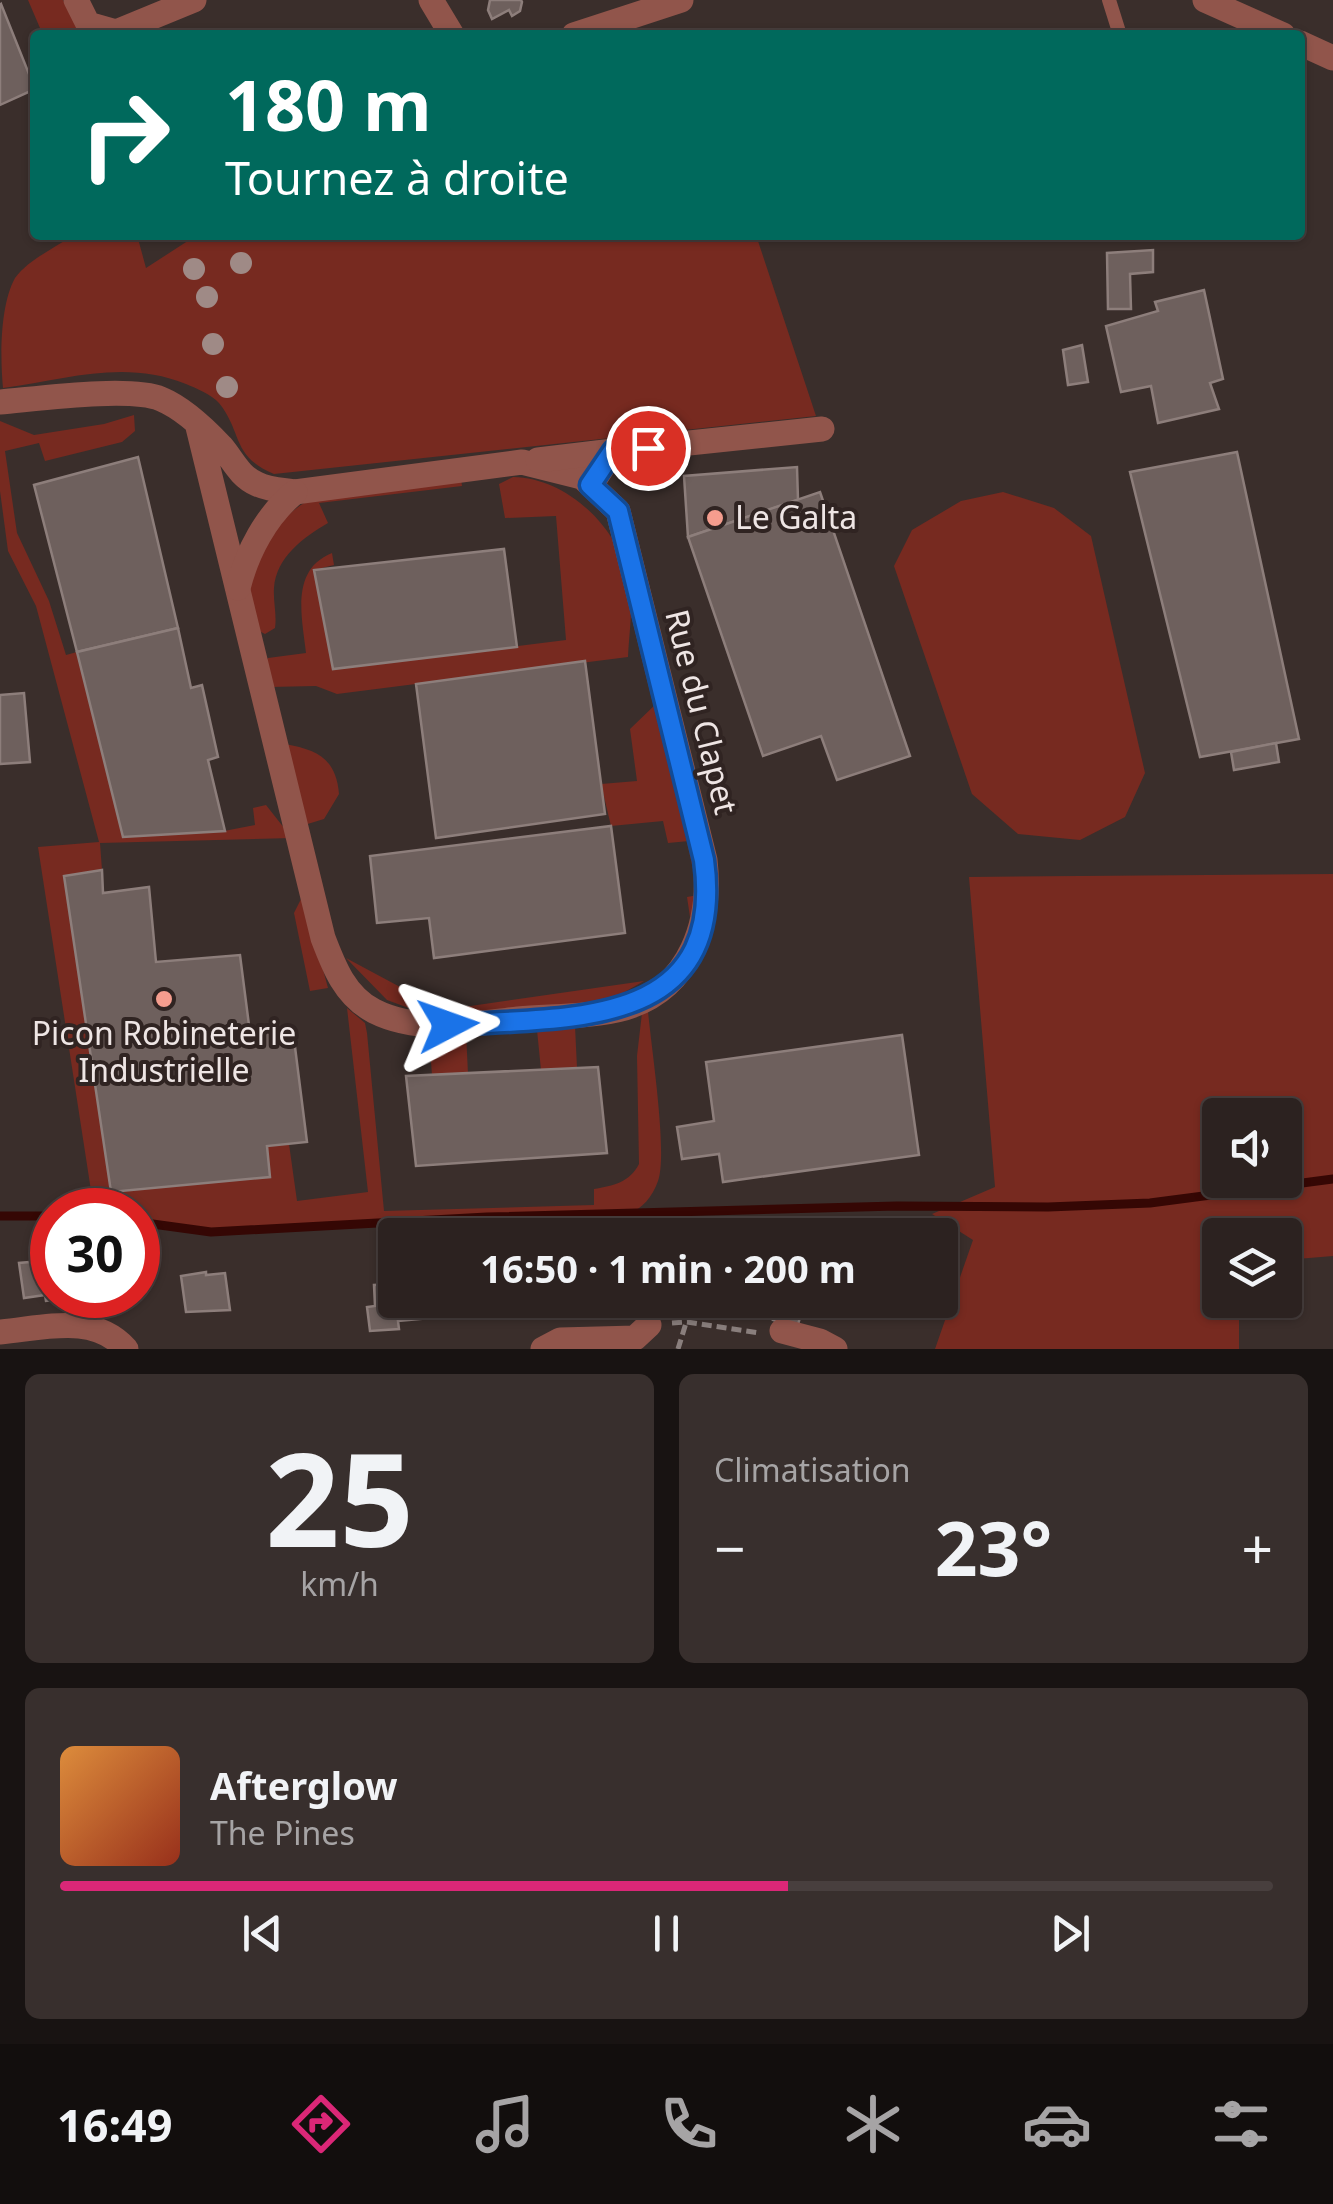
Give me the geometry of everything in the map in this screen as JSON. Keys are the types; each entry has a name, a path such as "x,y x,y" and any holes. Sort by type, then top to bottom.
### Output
{"street":[{"path":"76,0 88,24 109,30"},
{"path":"121,30 194,0"},
{"path":"431,0 449,30"},
{"path":"589,30 681,0"},
{"path":"1205,0 1271,30"},
{"path":"1305,45 1333,58"},
{"name":"Rue du Clapet","path":"0,402 138,394 165,401 197,423 223,448 234,467 256,484 295,492 522,462 582,476 618,511 709,893 697,943 682,970 660,991 625,1008 448,1025 404,1022 373,1011 354,996 336,973 323,938 197,423"},
{"path":"522,462 822,429"},
{"path":"590,485 613,451"},
{"path":"238,588 255,543 270,518 295,492"},
{"path":"0,1332 83,1325 112,1332 126,1349"},
{"path":"542,1349 560,1340 635,1338 649,1325"},
{"path":"782,1331 835,1349"}],"lane":[{"path":"1109,0 1118,30"}],"path":[{"path":"649,1325 687,1322 754,1334 782,1331"},
{"path":"678,1349 687,1322"}],"shaded area":[{"path":"28,0 63,0 79,30 41,30"},
{"path":"65,240 138,240 146,268 189,240 758,240 816,416 274,474 244,452 216,400 163,377 96,373 3,388 4,316 10,289 15,278"},
{"path":"134,415 135,431 122,442 45,461 39,443 5,451 17,533 49,601 66,655 77,652 123,836 224,831 255,825 253,808 266,805 292,838 100,843 102,870 65,876 110,1188 91,1188 38,847 99,842 36,606 8,551 0,491 0,421 34,435"},
{"path":"513,477 534,480 573,497 590,511 617,546 630,587 628,657 337,694 316,686 269,687 264,666 268,658 306,653 301,610 304,583 319,561 332,553 334,565 314,570 333,669 566,640 556,516 505,518 499,484"},
{"path":"461,479 462,486 319,503 328,523 301,542 280,567 274,588 275,628 265,634 259,631 250,601 254,570 269,538 293,511 336,492"},
{"path":"1003,492 1054,508 1091,536 1145,773 1125,817 1080,840 1018,834 972,794 894,566 912,530 961,501"},
{"path":"657,703 687,841 668,843 663,821 611,826 601,784 637,781 630,729"},
{"path":"285,744 316,753 334,772 339,794 324,819 301,826"},
{"path":"1333,874 1333,1256 1302,1259 1302,1218 1202,1218 1202,1318 1239,1318 1239,1349 935,1349 946,1318 958,1318 958,1283 973,1240 958,1230 958,1218 932,1214 995,1187 969,877"},
{"path":"696,885 700,902 690,917 687,897 698,895"},
{"path":"303,895 328,988 310,991 294,913"},
{"path":"346,958 443,1010 644,981 607,1002 448,1016 417,1011 387,1000"},
{"path":"347,1008 365,1023 367,1033 384,1211 594,1205 594,1189 620,1182 639,1164 637,1056 642,1013 648,1011 661,1167 653,1192 628,1215 378,1218 378,1225 211,1232 160,1226 160,1188 153,1188 269,1177 267,1146 289,1144 297,1201 368,1192"},
{"path":"575,1026 577,1068 541,1070 537,1030"},
{"path":"466,1032 468,1074 432,1075 429,1036"}],"building":[{"path":"490,0 522,2 520,11 512,16 509,10 492,19 488,10"},
{"path":"0,5 30,76 30,91 0,105"},
{"path":"1153,250 1153,272 1130,274 1131,309 1108,309 1107,253"},
{"path":"1204,290 1223,379 1210,383 1219,409 1158,423 1151,386 1121,392 1106,326 1158,311 1155,302"},
{"path":"1082,345 1088,382 1068,385 1063,350"},
{"path":"1237,452 1299,739 1200,757 1130,472"},
{"path":"138,457 178,628 77,652 34,485"},
{"name":"Le Galta","path":"797,467 798,500 688,537 684,476"},
{"path":"820,492 910,756 837,780 821,736 763,756 688,537"},
{"path":"504,549 517,647 333,669 314,570"},
{"path":"178,628 191,688 202,685 218,757 208,760 225,831 123,837 77,652"},
{"path":"585,661 605,814 436,838 416,684"},
{"path":"24,693 30,762 0,764 0,695"},
{"path":"1276,743 1279,762 1234,770 1231,752"},
{"path":"611,826 625,933 434,958 429,918 377,923 370,856"},
{"name":"Picon Robineterie Industrielle","path":"102,870 103,893 149,887 156,962 240,955 250,1033 293,1031 307,1142 267,1146 270,1177 110,1188 64,876"},
{"path":"902,1035 919,1155 723,1182 719,1154 682,1159 677,1127 714,1121 706,1062"},
{"path":"598,1067 607,1153 416,1166 406,1076"},
{"path":"30,1262 30,1297 24,1298 19,1263"},
{"path":"225,1273 230,1310 186,1312 181,1276"},
{"path":"374,1285 378,1285 378,1318 430,1318 398,1321 399,1329 370,1331 367,1307 375,1306"},
{"path":"774,1318 800,1318 797,1328"}],"waterway":[{"path":"160,1225 211,1232 487,1217 1150,1203 1333,1179"},
{"path":"0,1216 30,1216"}],"place":[{"name":"Le Galta","path":"715,518"},
{"name":"Picon Robineterie Industrielle","path":"164,999"}],"route":[{"path":"448,1025 625,1008 660,991 682,970 697,943 709,893 704,860 618,511 590,485 613,451 648,448"}]}
